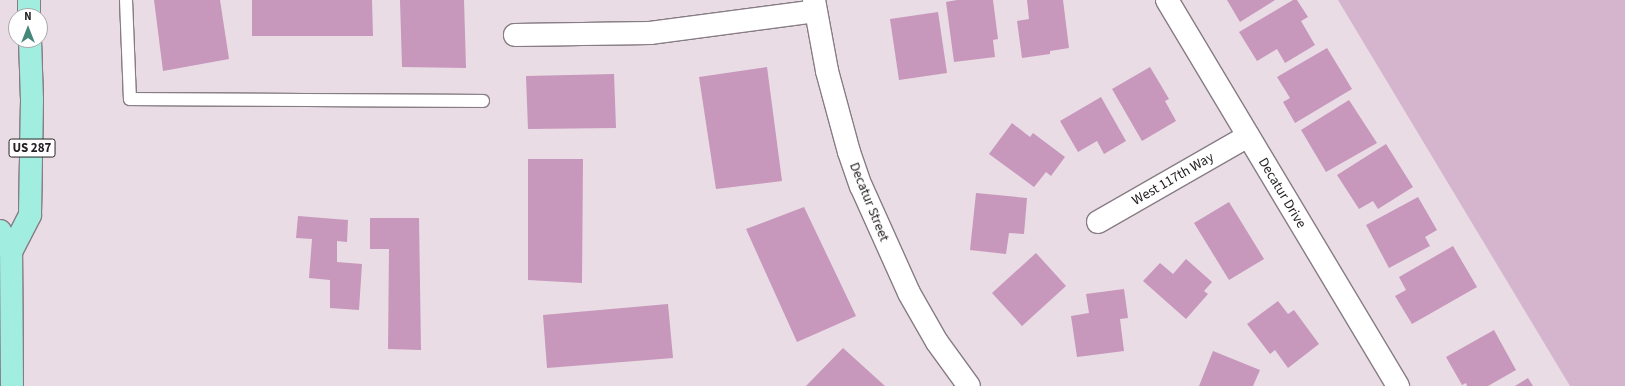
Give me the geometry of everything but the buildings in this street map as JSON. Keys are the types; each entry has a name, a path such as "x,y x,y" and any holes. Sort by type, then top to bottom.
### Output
{"main road":[{"name":"US 287","path":"12,386 11,252 30,214 32,100 30,48"},
{"name":"US 287","path":"0,231 11,252"}],"street":[{"name":"Decatur Drive","path":"1167,0 1398,386"},
{"path":"515,35 650,33 815,5"},
{"name":"Decatur Street","path":"815,5 827,71 849,152 861,186 909,293 937,342 969,386"},
{"name":"West 117th Way","path":"1098,222 1248,136"}],"lane":[{"path":"126,0 130,99 483,101"}],"shaded area":[{"path":"1338,0 1625,0 1625,386 1570,386"}]}
